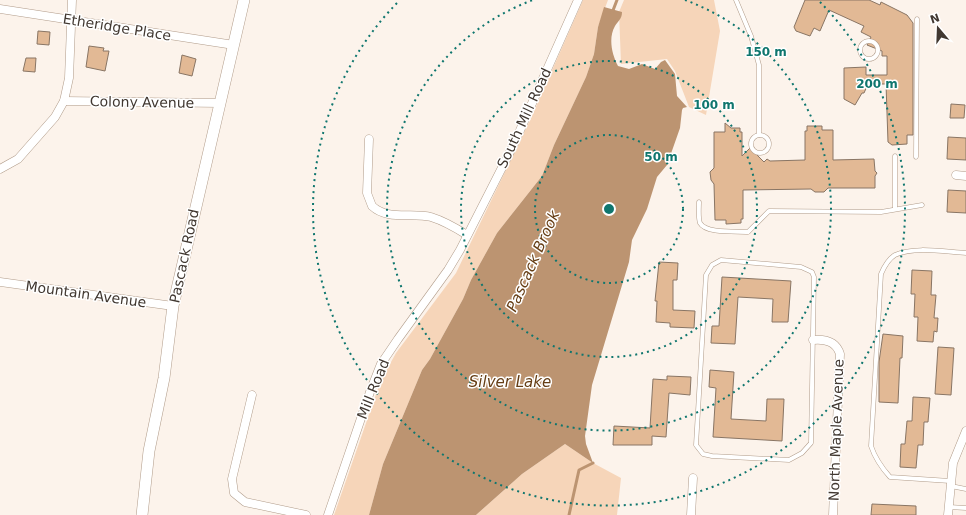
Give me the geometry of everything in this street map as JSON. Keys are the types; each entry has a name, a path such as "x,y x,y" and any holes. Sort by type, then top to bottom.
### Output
{"street":[{"path":"0,169 18,159 55,117 64,101 69,78 70,20 72,0"},
{"name":"Pascack Road","path":"142,515 149,451 164,378 172,306 244,0"},
{"name":"South Mill Road","path":"467,235 513,146 578,0"},
{"name":"Etheridge Place","path":"0,9 234,45"},
{"name":"Colony Avenue","path":"64,101 220,103"},
{"path":"369,139 367,193 372,206 384,214 431,217 444,222 467,235"},
{"path":"956,175 966,176"},
{"name":"Mill Road","path":"328,515 370,392 382,364 398,339 448,270 467,235"},
{"name":"Mountain Avenue","path":"0,282 172,306"},
{"name":"North Maple Avenue","path":"813,340 826,340 836,346 840,354 833,515"},
{"path":"252,395 232,479 234,493 245,502 306,515"},
{"path":"949,511 950,483 958,447 966,431"},
{"path":"691,515 693,478"}],"lane":[{"path":"736,0 751,36 759,65 759,135"},
{"path":"916,158 917,19"},
{"path":"867,41 874,42 878,49 878,54 871,59 864,58 860,54 861,46 867,41"},
{"path":"759,135 765,136 769,144 766,149 761,152 755,151 751,143 754,138 759,135"},
{"path":"895,156 895,209"},
{"path":"699,202 700,223 705,228 748,232 769,211 881,212 922,205"},
{"path":"966,253 906,251 892,257 885,264 881,274 871,446 873,454 879,464 890,477 950,483 966,489"},
{"path":"721,260 806,268 812,272 816,282 813,340 811,443 806,449 789,460 712,456 703,454 698,449 696,445 706,275 712,265 721,260"},
{"path":"949,511 966,508"}],"shaded area":[{"path":"583,0 608,0 598,27 594,54 586,77 554,145 542,176 497,233 471,280 463,299 430,359 422,370 383,464 369,515 334,515 381,380 396,353 456,273 531,118"},
{"path":"624,0 714,0 720,31 706,115 689,107 675,71 667,59 621,64 619,12"},
{"path":"565,444 593,463 621,478 617,515 476,515 522,474"}],"water":[{"name":"Silver Lake","path":"604,7 622,12 621,18 613,31 611,41 614,57 618,66 629,69 642,64 655,69 665,60 675,74 677,96 687,107 683,108 682,110 680,128 667,165 657,177 647,209 632,240 629,262 592,385 585,436 586,444 593,463 565,444 522,474 476,515 369,515 383,464 422,370 430,359 463,299 471,280 497,233 542,176 554,145 586,77 594,54 598,27"}],"building":[{"path":"805,0 869,0 880,5 881,2 907,15 913,23 913,135 907,135 907,144 892,145 888,142 886,84 868,84 864,93 862,93 855,105 844,99 844,68 866,67 866,75 887,75 887,56 882,56 882,51 867,45 871,37 861,32 864,26 829,10 820,31 814,28 810,36 796,31 794,27"},
{"path":"38,31 50,32 49,45 37,44"},
{"path":"89,46 104,48 103,51 109,51 105,71 86,67"},
{"path":"182,55 196,59 192,76 179,73"},
{"path":"26,58 36,58 35,72 23,71"},
{"path":"951,104 965,105 964,118 950,118"},
{"path":"725,123 731,128 740,128 740,132 742,132 742,156 750,148 764,162 767,159 770,161 805,160 805,131 807,131 807,126 822,126 822,130 833,130 833,160 874,159 875,171 877,173 875,176 875,188 828,188 824,192 815,192 811,189 743,190 743,219 741,219 741,223 726,224 726,220 715,220 714,184 711,180 710,172 714,168 714,132 725,132"},
{"path":"948,137 966,138 966,160 947,159"},
{"path":"948,190 966,191 966,213 947,212"},
{"path":"659,262 678,263 677,280 673,280 673,310 695,311 694,328 670,327 670,323 656,322 657,301 655,301"},
{"path":"912,270 932,271 931,295 936,295 934,318 938,318 937,332 934,331 933,342 917,341 918,317 914,317 915,294 911,294"},
{"path":"722,277 791,281 788,322 772,322 773,299 738,297 735,344 711,343 712,326 719,326"},
{"path":"883,334 903,336 902,358 900,358 898,403 879,402 879,362"},
{"path":"938,347 954,348 951,395 935,394"},
{"path":"710,370 734,372 731,419 766,421 767,399 784,399 782,441 713,437 716,388 709,387"},
{"path":"667,376 691,377 690,395 669,393 666,437 652,436 652,445 613,445 614,426 650,428 653,379 667,380"},
{"path":"913,397 930,398 928,422 924,422 923,445 918,445 916,468 900,467 901,444 905,444 907,421 912,421"},
{"path":"872,504 916,506 916,515 871,515"}],"waterway":[{"name":"Pascack Brook","path":"612,13 617,0"},
{"path":"569,515 579,470 593,463"}]}
